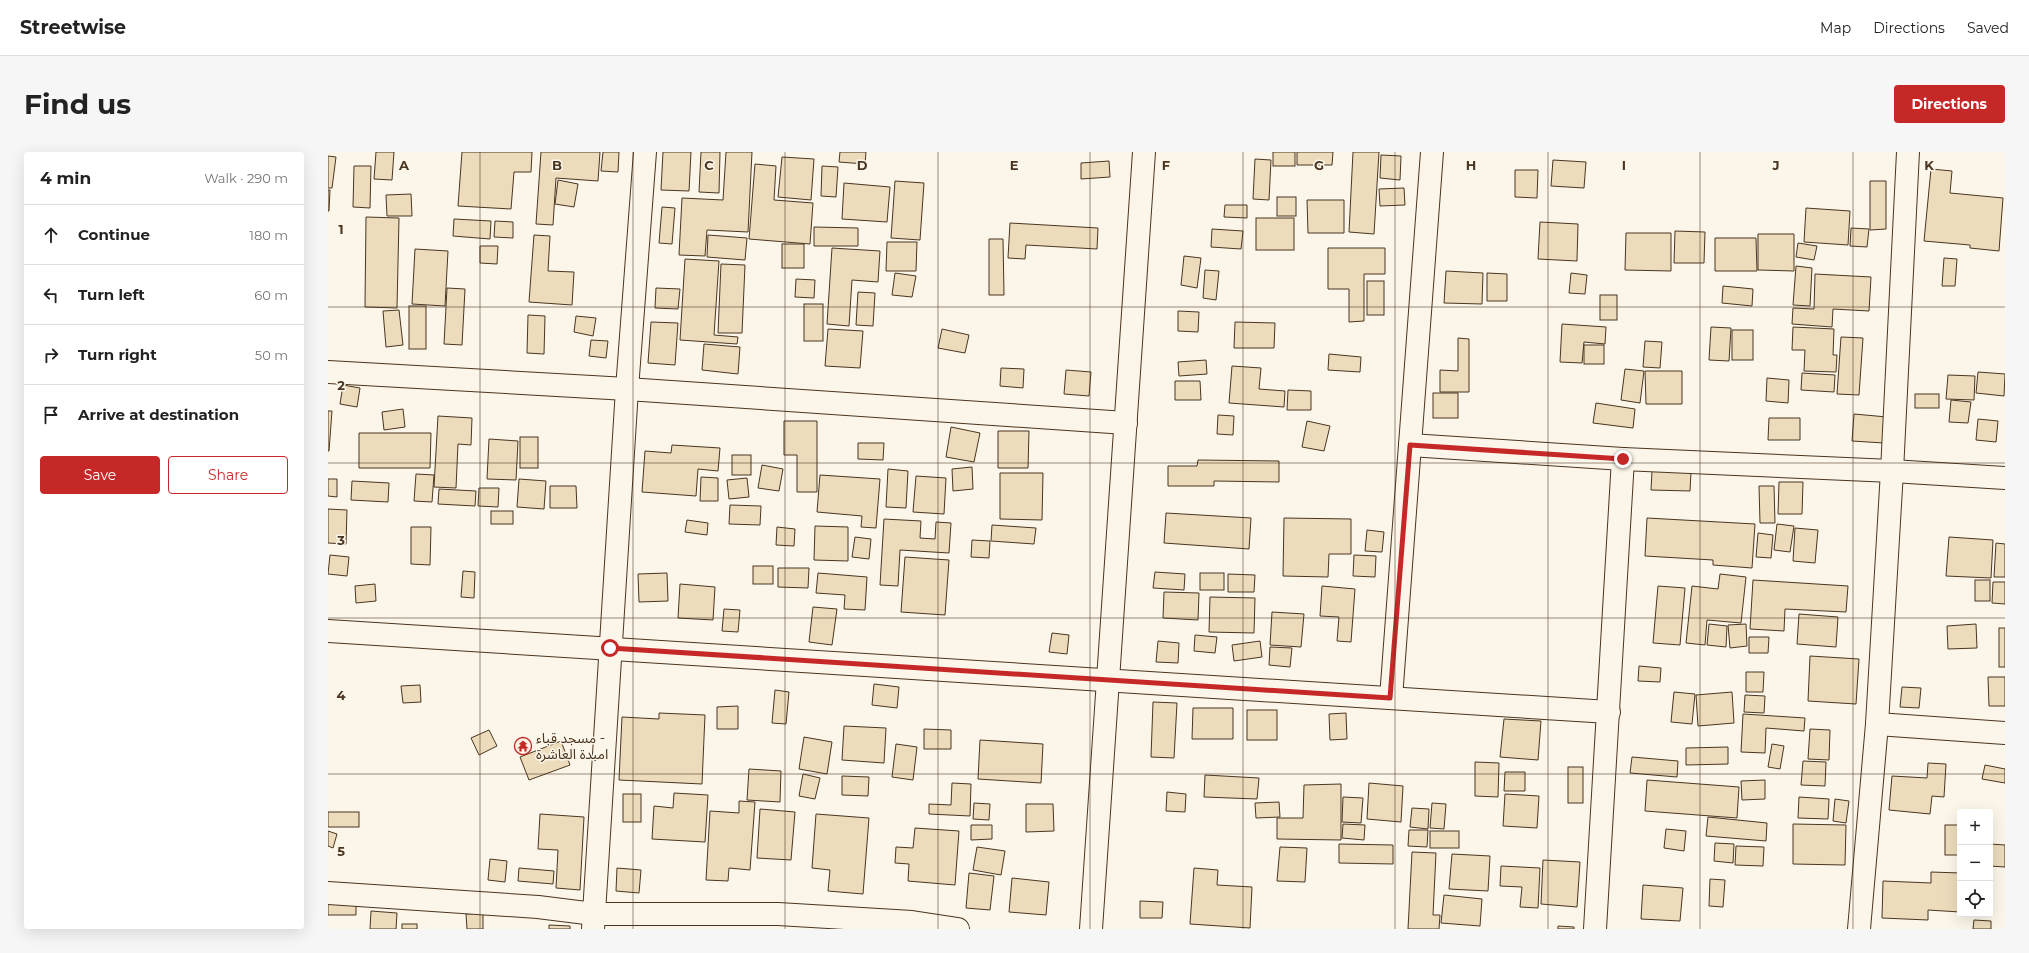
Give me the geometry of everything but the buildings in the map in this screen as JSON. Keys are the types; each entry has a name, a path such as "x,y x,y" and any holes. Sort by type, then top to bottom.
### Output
{"street":[{"path":"594,921 626,389 644,152"},
{"path":"1091,929 1144,152"},
{"path":"1390,698 1432,152"},
{"path":"1859,929 1877,724 1892,471 1908,152"},
{"path":"328,372 626,389 1126,423"},
{"path":"1410,445 1623,459 1892,471 2005,478"},
{"path":"1595,929 1623,459"},
{"path":"328,631 1109,679 1609,712"},
{"path":"1877,724 2005,733"},
{"path":"328,893 538,907 594,921 778,914 912,922 958,929"}],"place":[{"name":"مسجد قباء - امبدة العاشرة","path":"523,746"}],"route":[{"path":"610,648 1390,698 1410,445 1623,459"}]}
